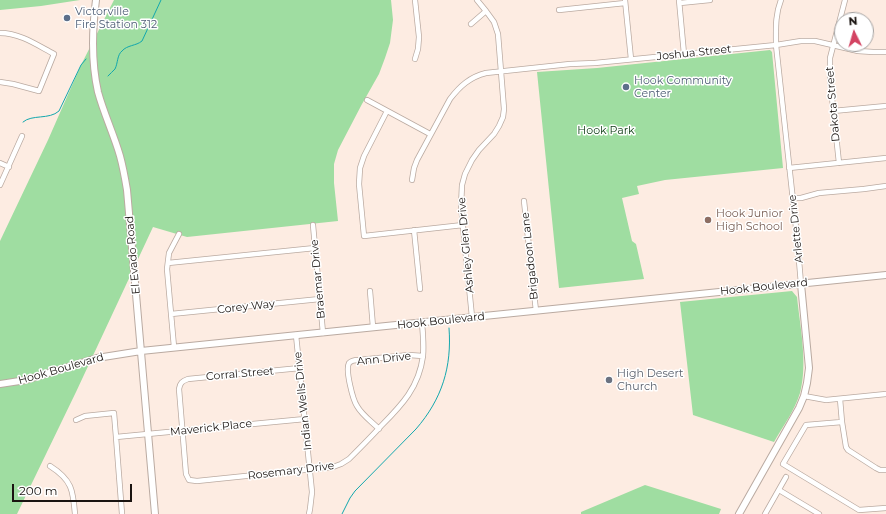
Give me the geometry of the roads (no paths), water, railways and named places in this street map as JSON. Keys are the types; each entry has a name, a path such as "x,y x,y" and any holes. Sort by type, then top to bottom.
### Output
{"main road":[{"name":"El Evado Road","path":"96,0 93,35 93,61 98,92 120,156 126,181 155,514"},
{"name":"Hook Boulevard","path":"0,384 26,380 97,358 141,351 886,275"},
{"name":"Arlette Drive","path":"739,514 799,408 804,396 809,368 801,284"}],"street":[{"path":"415,0 419,37 418,49 415,58"},
{"name":"Ashley Glen Drive","path":"472,317 461,206 462,185 465,174 472,160 499,126 503,117 504,102 498,34 494,22 477,0"},
{"path":"684,54 679,1 710,0"},
{"name":"Arlette Drive","path":"781,0 776,16 776,45 801,284"},
{"name":"Dakota Street","path":"838,163 830,58 845,0"},
{"path":"559,10 625,2 631,59"},
{"path":"471,24 486,11"},
{"path":"0,34 19,36 54,54 39,92 0,82"},
{"name":"Joshua Street","path":"412,180 417,160 450,99 464,83 478,75 501,71 776,45 801,41 815,41 858,51 886,52"},
{"path":"367,100 430,134"},
{"path":"834,111 886,106"},
{"path":"387,111 364,156 360,168 359,184 364,236 463,225"},
{"path":"0,185 22,136"},
{"path":"789,168 886,158"},
{"path":"0,163 8,167"},
{"path":"793,198 801,198 819,193 886,186"},
{"name":"Brigadoon Lane","path":"524,201 536,311"},
{"name":"Braemar Drive","path":"313,225 323,333"},
{"path":"414,230 420,289"},
{"path":"174,347 168,262 169,253 179,234"},
{"path":"168,262 315,248"},
{"path":"370,291 373,328"},
{"name":"Corey Way","path":"172,314 320,299"},
{"name":"Rosemary Drive","path":"182,431 186,474 189,480 196,481 310,470 333,467 341,464 349,459 379,429 400,407 411,391 417,379 423,356 422,322"},
{"name":"Indian Wells Drive","path":"296,335 312,492 309,514"},
{"name":"Ann Drive","path":"379,429 358,408 354,400 350,383 348,368 349,364 353,360 409,354 423,356"},
{"name":"Corral Street","path":"182,431 179,389 182,382 188,379 300,368"},
{"path":"804,396 826,400 886,394"},
{"path":"840,399 846,447 848,450 876,468 886,470"},
{"path":"76,420 85,416 114,413 122,514"},
{"name":"Maverick Place","path":"116,437 305,419"},
{"path":"842,422 806,425 783,464 859,510 886,508"},
{"path":"50,466 60,472 69,483 74,499 75,514"},
{"path":"765,514 786,477"},
{"path":"779,490 819,514"}],"waterway":[{"path":"108,76 115,69 119,55 122,51 142,41 161,0"},
{"path":"23,122 31,118 55,114 59,111 81,65 86,59"},
{"path":"342,514 355,491 416,429 433,406 439,394 447,369 450,342 449,328"}],"place":[{"name":"Victorville Fire Station 312","path":"67,18"},
{"name":"Hook Community Center","path":"626,87"},
{"name":"Hook Junior High School","path":"708,220"},
{"name":"High Desert Church","path":"609,380"}],"park label":[{"name":"Hook Park","path":"606,131"}]}
